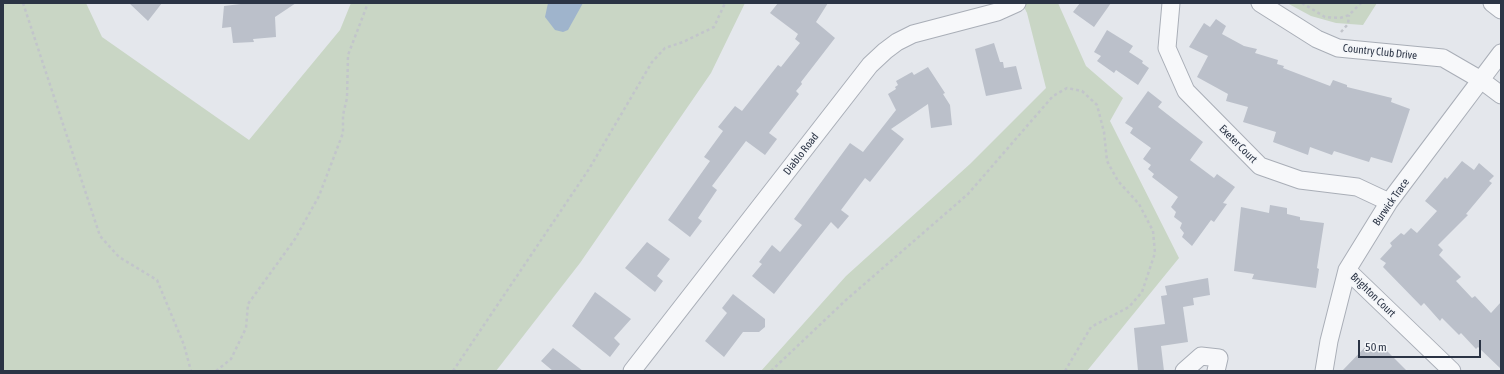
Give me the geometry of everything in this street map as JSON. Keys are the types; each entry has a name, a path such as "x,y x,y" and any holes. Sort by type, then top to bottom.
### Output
{"street":[{"name":"Diablo Road","path":"632,371 870,65 884,51 913,34 997,12 1017,3"},
{"name":"Exeter Court","path":"1171,3 1167,48 1186,91 1260,166 1300,180 1357,187 1389,202"},
{"name":"Country Club Drive","path":"1260,3 1317,39 1338,48 1443,58 1482,80 1501,95"},
{"path":"1492,3 1501,10"},
{"name":"Burwick Trace","path":"1324,371 1329,341 1346,270 1389,202 1501,53"},
{"name":"Brighton Court","path":"1346,270 1452,371"},
{"path":"1184,371 1201,356 1219,358 1216,371"}],"path":[{"path":"23,3 100,236 119,257 157,280 184,345 191,371"},
{"path":"216,371 231,359 246,328 248,304 295,239 319,196 343,133 343,115 347,98 348,55 368,3"},
{"path":"453,371 589,169 652,62 665,48 683,42 714,27 724,3"},
{"path":"1302,3 1326,17 1340,18 1349,15 1361,3"},
{"path":"771,371 846,300 968,194 1053,96 1067,88 1082,91 1098,105 1104,132 1107,161 1118,181 1139,204 1153,231 1155,253 1142,292 1129,307 1091,327 1065,371"}],"green space":[{"path":"3,3 86,3 102,37 249,140 340,30 351,3 745,3 711,73 580,263 496,371 3,371"},
{"path":"1022,3 1058,3 1086,66 1123,98 1110,121 1179,258 1087,371 761,371 846,276 970,164 1046,88 1027,13"},
{"path":"1287,3 1377,3 1363,25 1336,23 1311,16"}],"water":[{"path":"548,3 583,3 568,30 563,32 555,30 545,17"}],"building":[{"path":"129,3 162,3 148,21"},
{"path":"249,3 296,3 275,17 276,37 253,39 254,42 233,43 231,27 222,28 224,6"},
{"path":"778,3 828,3 816,22 835,38 801,82 802,84 796,91 799,94 769,133 777,139 765,155 746,141 712,186 717,190 698,218 702,221 690,237 668,220 710,161 704,157 723,131 718,127 735,106 742,111 778,65 781,67 800,43 795,39 798,34 770,13"},
{"path":"1080,3 1111,3 1094,27 1073,12"},
{"path":"1216,19 1226,26 1222,34 1244,46 1257,49 1255,53 1278,60 1277,64 1284,66 1283,68 1330,86 1333,80 1347,85 1347,87 1392,98 1391,102 1410,109 1392,163 1371,157 1369,162 1334,151 1332,155 1310,147 1308,155 1273,142 1276,132 1243,122 1248,107 1226,101 1228,94 1197,77 1208,56 1189,47 1204,23 1210,27"},
{"path":"1107,30 1133,46 1129,52 1143,61 1142,63 1149,68 1138,85 1116,70 1114,73 1097,61 1101,56 1094,52"},
{"path":"994,43 1000,62 1003,62 1004,68 1016,66 1022,89 986,96 975,49"},
{"path":"928,67 945,93 943,94 950,105 952,125 931,128 928,104 891,129 904,139 870,182 865,178 841,210 849,216 838,229 831,222 774,294 752,276 762,264 759,262 772,245 780,252 802,225 794,219 850,143 863,152 896,110 888,94 896,89 895,87 898,85 896,81 912,72 914,75"},
{"path":"1148,91 1162,102 1158,107 1203,142 1190,160 1214,178 1217,174 1235,187 1223,203 1227,204 1214,222 1211,220 1192,246 1182,237 1184,233 1180,228 1182,223 1174,217 1176,212 1171,207 1178,197 1152,177 1154,174 1148,169 1151,165 1143,159 1151,148 1130,133 1133,128 1125,123"},
{"path":"1462,161 1474,170 1479,163 1494,176 1489,181 1492,183 1466,214 1468,215 1438,245 1443,250 1439,255 1461,277 1456,281 1472,298 1475,296 1491,313 1501,302 1501,369 1478,347 1476,349 1461,333 1459,335 1442,318 1440,321 1424,303 1421,306 1383,267 1386,263 1380,259 1392,246 1390,243 1401,233 1404,235 1411,228 1417,233 1437,211 1425,201 1445,177 1447,179"},
{"path":"1270,205 1287,208 1287,214 1300,217 1300,220 1324,223 1317,268 1319,269 1316,288 1252,279 1254,274 1234,271 1241,207 1269,213"},
{"path":"647,242 670,259 657,276 663,281 655,292 625,268"},
{"path":"1208,278 1210,295 1193,298 1194,305 1183,307 1188,342 1161,346 1164,371 1138,371 1134,328 1165,324 1161,296 1167,295 1165,286"},
{"path":"595,292 631,319 614,338 620,344 610,357 572,326"},
{"path":"733,294 765,319 765,327 759,332 743,332 724,357 705,341 727,313 722,308"},
{"path":"1369,343 1375,349 1380,344 1407,371 1342,371"},
{"path":"553,348 583,371 553,371 541,361"}]}
